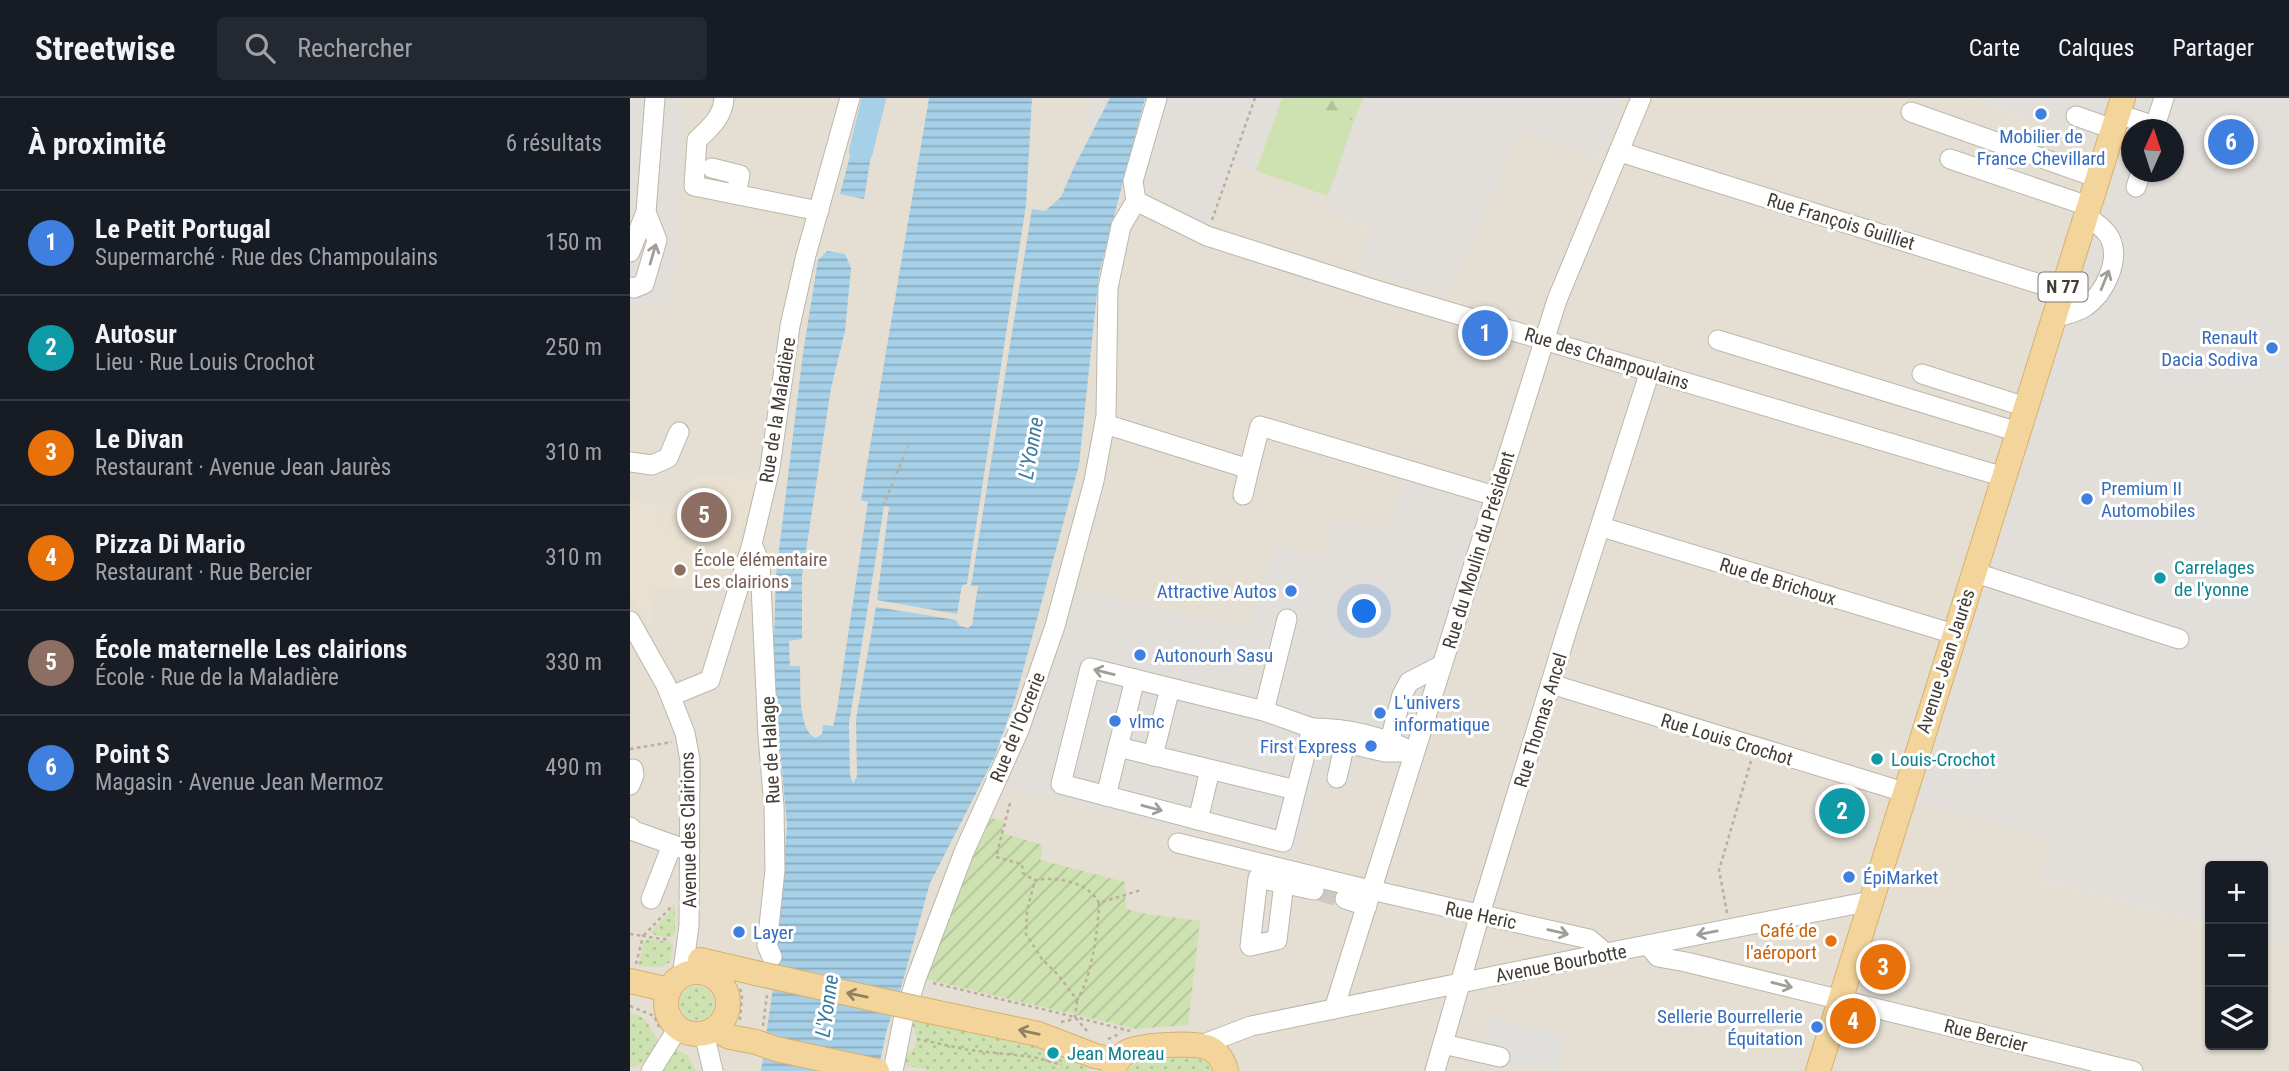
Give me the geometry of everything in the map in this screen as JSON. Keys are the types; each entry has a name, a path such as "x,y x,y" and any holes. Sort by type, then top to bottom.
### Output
{"main road":[{"name":"N 77","path":"2004,477 2118,114"},
{"name":"Avenue Jean Jaurès","path":"1818,1071 2004,477"},
{"path":"631,982 717,984 909,1022 1038,1034 1115,1065 1126,1052 1138,1048 1216,1058"},
{"path":"717,984 724,990 727,1007 720,1023 734,1033 776,1049 877,1071"},
{"path":"717,984 690,1033 734,1033"}],"street":[{"path":"630,251 646,212 655,98"},
{"path":"723,98 723,106 714,125 698,140 694,186 819,211"},
{"name":"Rue de la Maladière","path":"671,696 710,680 752,544 770,468 790,326 806,255 850,98"},
{"path":"1136,201 1133,181 1157,98"},
{"name":"Rue du Moulin du Président","path":"1334,1009 1359,895 1413,752 1442,665 1557,300 1641,98"},
{"path":"2158,119 2165,98"},
{"path":"1911,112 2098,178"},
{"path":"2076,117 2118,114"},
{"name":"Rue François Guilliet","path":"1620,152 2062,291"},
{"path":"1950,159 2087,211 2109,237 2113,249 2107,278 2100,293 2084,307 2053,318"},
{"path":"712,168 740,175 736,194"},
{"name":"Rue des Champoulains","path":"1136,201 1207,236 1379,291 2004,477"},
{"name":"Rue de l'Ocrerie","path":"893,1071 909,1022 916,979 964,852 1019,730 1046,652 1094,481 1105,424 1108,288 1121,226 1136,201"},
{"path":"630,287 644,284 657,240 646,212"},
{"path":"1718,340 2018,432"},
{"name":"Rue Thomas Ancel","path":"1435,1071 1480,914 1650,371"},
{"path":"1922,373 2026,407"},
{"path":"1105,424 1249,469"},
{"path":"1243,495 1260,426 1495,496"},
{"path":"630,462 652,465 668,458 678,432"},
{"name":"Rue de Brichoux","path":"1602,527 1954,634"},
{"name":"Rue de Halage","path":"717,984 767,945 775,870 761,563 752,544"},
{"name":"Avenue Jean Jaurès","path":"1973,572 2179,639"},
{"path":"1264,710 1287,619"},
{"name":"Avenue des Clairions","path":"630,621 671,696 685,733 690,760 681,848 683,933 717,984"},
{"path":"1390,740 1402,695 1409,682 1442,665"},
{"path":"1312,728 1283,842 1061,784 1090,668 1264,710 1312,728 1337,741 1385,751 1413,752"},
{"path":"1106,796 1135,679"},
{"name":"Rue Louis Crochot","path":"1551,684 1904,792"},
{"path":"1153,756 1170,688"},
{"path":"1312,728 1340,728 1390,740 1413,752"},
{"path":"1337,778 1346,743"},
{"path":"1118,747 1296,790"},
{"path":"1198,820 1210,770"},
{"path":"631,832 681,848 651,899"},
{"name":"Rue Heric","path":"1178,843 1359,895 1480,914 1589,939 1600,948 1601,954"},
{"path":"1284,883 1318,891"},
{"name":"Avenue Bourbotte","path":"1216,1058 1251,1026 1871,901"},
{"path":"1649,946 1658,957 1839,999"},
{"path":"651,1071 717,984"},
{"name":"Rue Bercier","path":"1839,999 2133,1071"},
{"path":"713,1071 734,1033"},
{"path":"1443,1044 1500,1057"}],"path":[{"path":"1213,217 1255,98"},
{"path":"883,506 908,446"},
{"path":"630,749 669,742"},
{"path":"1730,929 1719,870 1755,748"},
{"path":"1010,803 996,857 1022,864 1023,873 1035,880 1053,879 1086,887 1099,902 1099,922 1082,993 1077,1000 1075,1017"},
{"path":"1035,880 1027,911 1026,934 1042,960 1059,976 1077,1000"},
{"path":"1099,902 1141,890"},
{"path":"631,982 643,936 679,898"},
{"path":"630,934 643,936 683,933"},
{"path":"916,979 1075,1017 1088,1033"},
{"path":"717,984 734,1033"},
{"path":"717,984 742,1007 734,1033"},
{"path":"909,1022 969,1050 1034,1057 1071,1068"}],"shaded area":[{"path":"630,98 1090,98 1087,126 1207,224 1238,164 1328,196 1331,213 1371,230 1358,267 1521,130 1599,160 1623,98 1969,98 2093,143 2073,207 1917,801 2051,840 2040,880 2205,924 2205,1050 2268,1050 2268,940 2289,946 2289,1071 630,1071"},
{"path":"630,98 684,98 679,226 670,306 630,304"},
{"path":"1090,98 1623,98 1599,160 1521,131 1447,297 1358,267 1371,230 1331,213 1327,196 1238,164 1207,224 1132,176 1087,126"},
{"path":"1969,98 2289,98 2289,946 2268,940 2268,861 2205,861 2205,924 2040,880 2050,840 1917,801 1898,758 1983,524 2093,143"},
{"path":"695,476 758,478 724,590 656,588 652,629 630,597 630,499 638,500 638,503 661,505 660,524 662,505 691,506"},
{"path":"1406,480 1486,503 1402,768 1358,759 1349,793 1315,784 1299,857 1006,787 1025,741 1076,590 1248,626 1274,545 1322,555 1333,517 1385,530"},
{"path":"1489,1017 1564,1035 1557,1071 1481,1056"}],"green space":[{"path":"1282,98 1290,98 1354,121 1328,196 1256,171"},
{"path":"1290,98 1363,98 1354,121"},
{"path":"991,818 1004,821 1001,833 1043,845 1040,860 1125,882 1126,909 1200,921 1188,1025 1136,1029 926,979 968,867"},
{"path":"675,906 675,934 670,938 651,932"},
{"path":"648,939 670,942 673,947 670,962 662,967 638,966 644,942"},
{"path":"697,986 709,991 714,1003 709,1015 697,1020 685,1015 680,1003 685,991"},
{"path":"630,1013 643,1018 661,1042 649,1059 630,1067"},
{"path":"912,1014 1016,1038 1088,1066 1087,1071 932,1071 900,1064 915,1046"},
{"path":"675,1049 688,1055 696,1071 662,1071"},
{"path":"1192,1057 1207,1062 1213,1071 1126,1071 1147,1059"}],"water":[{"name":"L'Yonne","path":"929,98 1032,98 1026,205 967,584 962,585 957,614 877,600 889,507 884,506 849,724 850,775 853,784 857,776 856,719 876,607 956,620 960,626 968,628 972,625 978,586 971,586 1032,209 1045,211 1061,197 1110,98 1145,98 1099,274 1079,465 1016,696 995,756 930,883 887,1029 878,1071 761,1071 776,967 787,825 773,671 776,575 803,353 818,260 827,251 845,254 851,268 845,331 831,388 802,576 802,639 789,641 790,666 800,666 803,717 810,734 816,738 822,734 823,725 833,726 837,709 868,502 861,500"},
{"path":"860,118 880,123 864,199 840,194"}],"waterway":[{"path":"861,151 874,98"}],"tunnel":[{"path":"1318,891 1345,899"}],"place":[{"name":"Mobilier de France Chevillard","path":"2041,114"},
{"name":"Point S","path":"2231,142"},
{"name":"Le Petit Portugal","path":"1485,333"},
{"name":"Renault Dacia Sodiva","path":"2272,348"},
{"name":"Premium II Automobiles","path":"2087,499"},
{"name":"École maternelle Les clairions","path":"704,515"},
{"name":"École élémentaire Les clairions","path":"680,570"},
{"name":"Carrelages de l'yonne","path":"2160,578"},
{"name":"Attractive Autos","path":"1291,591"},
{"name":"Autonourh Sasu","path":"1140,655"},
{"name":"L'univers informatique","path":"1380,713"},
{"name":"vlmc","path":"1115,721"},
{"name":"First Express","path":"1371,746"},
{"name":"Louis-Crochot","path":"1877,759"},
{"name":"Autosur","path":"1842,811"},
{"name":"ÉpiMarket","path":"1849,877"},
{"name":"Layer","path":"739,932"},
{"name":"Café de l'aéroport","path":"1831,941"},
{"name":"Le Divan","path":"1883,967"},
{"name":"Pizza Di Mario","path":"1853,1021"},
{"name":"Sellerie Bourrellerie Équitation","path":"1817,1027"},
{"name":"Jean Moreau","path":"1053,1053"}]}
